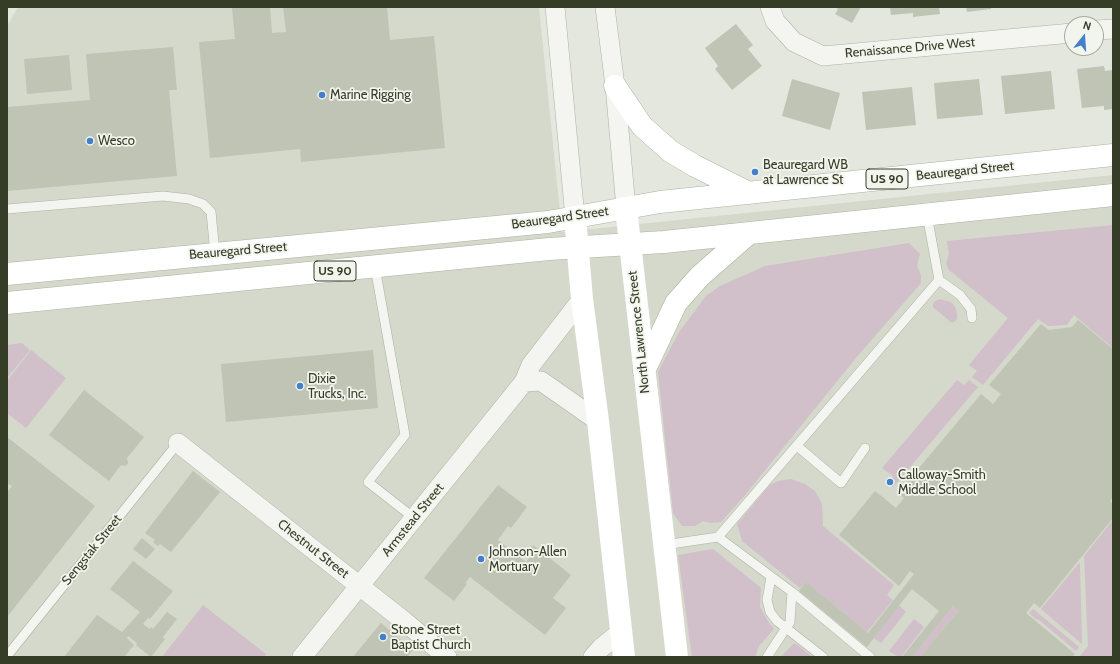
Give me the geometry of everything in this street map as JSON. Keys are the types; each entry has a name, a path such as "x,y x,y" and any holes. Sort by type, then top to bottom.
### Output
{"main road":[{"path":"615,86 642,126 670,151 695,166 749,193"},
{"name":"Beauregard Street","path":"7,274 548,222 660,202 1113,155"},
{"name":"US 90","path":"7,303 549,249 748,234 1113,195"},
{"name":"North Lawrence Street","path":"626,208 676,657"},
{"path":"575,217 582,298 598,421 624,657"},
{"path":"644,371 676,303 700,276 748,234"}],"street":[{"path":"555,7 575,217"},
{"name":"North Lawrence Street","path":"605,7 615,86 626,208"},
{"name":"Renaissance Drive West","path":"770,7 775,21 794,42 823,56 1064,34"},
{"name":"Armstead Street","path":"302,657 524,382 531,365 582,298"},
{"path":"524,382 541,381 598,421"},
{"name":"Chestnut Street","path":"178,443 447,657"},
{"path":"593,657 601,648 622,631"}],"lane":[{"path":"7,209 163,196 189,200 203,204 211,212 216,253"},
{"path":"927,215 939,280 960,295 971,309 972,318"},
{"path":"375,267 405,435 368,482 414,518"},
{"path":"664,546 718,537 939,280"},
{"name":"Sengstak Street","path":"7,656 178,443"},
{"path":"797,446 842,483 865,448"},
{"path":"718,537 792,592 870,657"},
{"path":"771,577 767,600 770,612 777,621 823,657"},
{"path":"767,657 790,622 792,592"}],"shaded area":[{"path":"18,7 539,7 562,232 1113,175 1113,657 7,657 7,26"},
{"path":"1113,225 1113,348 1074,315 1067,325 1048,326 1038,319 983,385 972,377 977,371 969,365 1008,318 949,270 946,264 949,254 947,241"},
{"path":"909,243 920,254 917,266 921,275 921,283 855,359 745,495 721,522 710,523 703,521 695,526 682,526 673,513 658,372 679,332 706,296 720,286 765,266"},
{"path":"940,299 950,302 956,309 957,319 952,323 933,307 935,301"},
{"path":"22,343 30,350 7,378 7,345"},
{"path":"31,350 66,378 26,428 7,413 7,381"},
{"path":"957,380 964,385 969,380 978,387 893,487 887,483 893,476 882,468"},
{"path":"791,479 805,484 815,491 822,504 823,526 894,585 887,595 893,600 867,632 806,582 800,588 742,541 737,524 770,485 778,481"},
{"path":"1113,520 1113,657 1079,657 1088,646 1084,556"},
{"path":"713,549 761,588 760,607 774,629 759,646 755,657 692,657 678,555"},
{"path":"1080,562 1082,644 1041,609"},
{"path":"203,605 266,654 264,657 162,657"},
{"path":"899,605 906,612 881,643 874,638"},
{"path":"953,606 959,611 920,657 912,657"},
{"path":"1033,609 1079,647 1076,651 1029,613"},
{"path":"914,619 924,627 901,657 899,657 889,651"},
{"path":"793,644 796,644 812,657 781,657"}],"building":[{"name":"Marine Rigging","path":"232,7 270,7 272,33 286,32 283,7 387,7 390,40 434,36 445,148 301,162 300,149 210,158 199,42 235,39"},
{"path":"835,7 861,7 852,23 835,14 838,9"},
{"path":"890,7 939,7 940,14 913,17 913,13 891,15"},
{"path":"966,7 991,7 991,9 967,12"},
{"path":"736,24 753,45 748,49 762,66 732,90 715,69 718,66 705,48"},
{"name":"Wesco","path":"173,47 177,90 169,90 177,176 7,191 7,107 90,100 86,54"},
{"path":"69,55 72,90 27,94 24,59"},
{"path":"1104,66 1105,71 1113,70 1113,109 1104,110 1104,106 1082,108 1077,69"},
{"path":"1051,71 1055,109 1005,114 1001,76"},
{"path":"792,79 840,93 830,130 782,116"},
{"path":"979,79 983,115 937,119 934,83"},
{"path":"912,87 916,125 866,130 862,92"},
{"path":"1078,320 1113,349 1113,497 1110,501 1113,504 1113,518 1040,608 1034,603 1026,613 1075,654 1072,657 920,657 959,611 953,606 912,657 902,657 939,611 912,589 867,647 799,591 806,582 868,633 914,574 910,571 899,586 839,535 875,491 896,508 904,498 898,493 981,394 993,404 1001,394 989,385 1041,324 1049,330 1072,327"},
{"name":"Dixie Trucks, Inc.","path":"373,350 378,408 226,422 221,364"},
{"path":"84,390 144,437 127,458 128,464 124,466 121,465 109,481 49,435"},
{"path":"7,437 95,506 7,617 7,492 12,486 7,483"},
{"path":"193,471 220,492 171,552 160,544 158,546 155,544 153,542 155,540 145,533"},
{"name":"Johnson-Allen Mortuary","path":"498,485 527,507 511,528 508,526 498,540 526,562 530,557 526,554 533,545 571,575 553,598 566,608 545,635 470,577 465,583 467,584 454,601 424,578"},
{"path":"142,538 155,549 146,559 133,549"},
{"path":"133,561 173,591 150,619 148,618 143,624 150,629 151,627 153,629 167,612 177,619 163,637 165,639 151,657 136,645 137,643 128,636 127,638 134,645 124,657 64,657 97,615 122,632 140,612 110,589"},
{"name":"Stone Street Baptist Church","path":"381,623 413,650 407,657 353,657"}],"place":[{"name":"Marine Rigging","path":"322,95"},
{"name":"Wesco","path":"90,141"},
{"name":"Beauregard WB at Lawrence St","path":"755,172"},
{"name":"Dixie Trucks, Inc.","path":"300,386"},
{"name":"Calloway-Smith Middle School","path":"890,482"},
{"name":"Johnson-Allen Mortuary","path":"481,559"},
{"name":"Stone Street Baptist Church","path":"383,637"}]}
